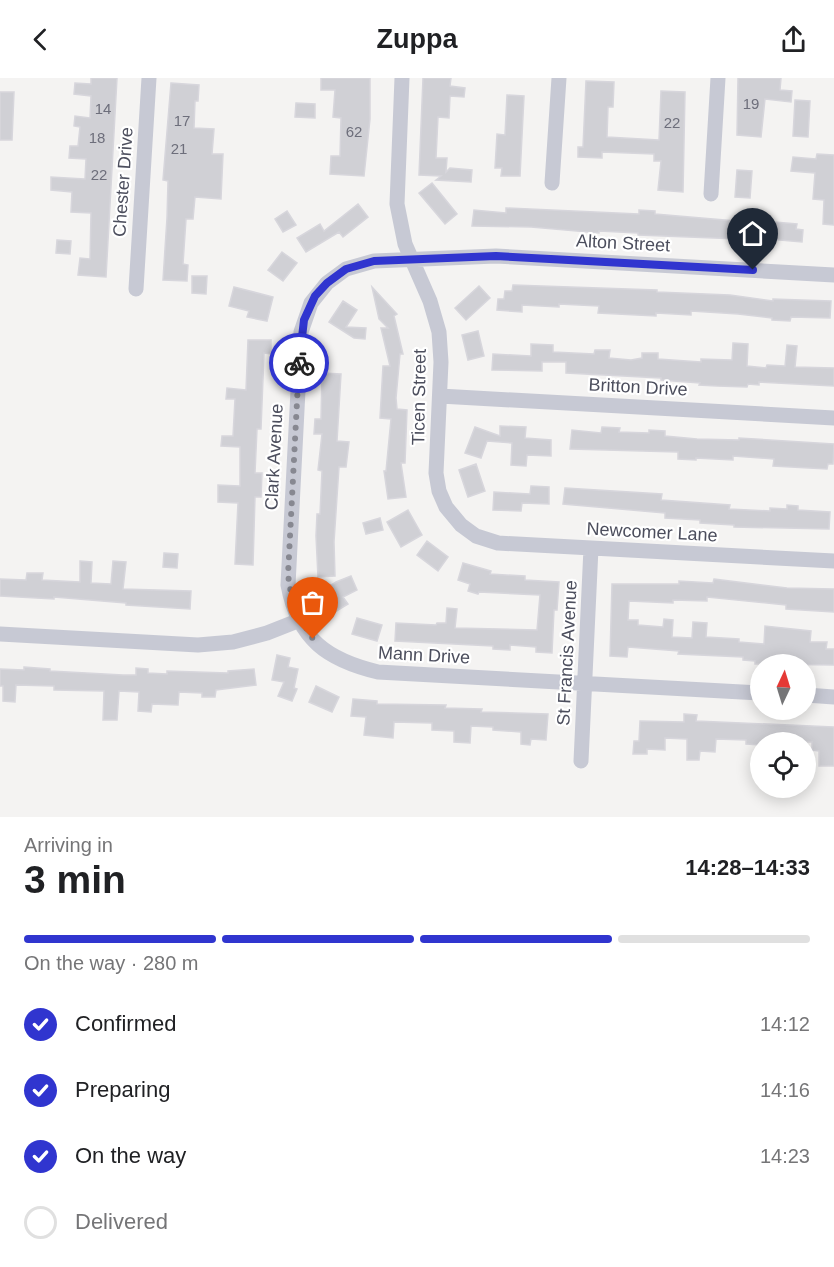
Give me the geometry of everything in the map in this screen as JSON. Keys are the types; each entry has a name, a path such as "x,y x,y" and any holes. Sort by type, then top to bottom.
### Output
{"street":[{"name":"Chester Drive","path":"136,289 149,78"},
{"name":"Ticen Street","path":"402,78 397,204 400,227 411,260 425,288 437,327 441,355 436,473 439,491 453,517 470,533"},
{"path":"552,183 560,78"},
{"path":"711,194 718,78"},
{"name":"Alton Street","path":"411,260 496,256 834,275"},
{"name":"Clark Avenue","path":"300,620 290,596 287,570 301,337 304,320 319,292 346,269 374,261 411,260"},
{"name":"Britton Drive","path":"440,396 834,418"},
{"name":"Newcomer Lane","path":"470,533 498,543 834,561"},
{"name":"St Francis Avenue","path":"581,761 591,548"},
{"path":"0,634 198,645 250,638 300,620"},
{"name":"Mann Drive","path":"300,620 313,639 330,654 345,663 367,671 750,692"},
{"path":"816,696 834,697"}],"building":[{"path":"91,78 117,78 106,277 78,275 80,258 90,259 91,213 71,212 72,192 51,190 51,177 85,179 86,159 69,158 70,146 78,146 80,127 74,126 75,116 90,118 91,96 74,94 75,83 91,84"},
{"path":"321,78 370,78 370,119 364,176 330,174 331,156 340,156 341,118 333,117 335,90 321,90"},
{"path":"423,78 451,78 450,86 465,88 464,97 450,96 449,118 438,117 436,158 447,158 446,172 450,168 472,170 471,182 436,180 441,176 419,175"},
{"path":"738,78 781,78 780,90 792,91 791,102 765,99 761,137 737,135"},
{"path":"586,81 614,82 613,107 608,107 607,137 659,140 661,91 685,92 683,192 658,190 661,161 654,161 654,154 602,152 602,158 578,157 578,147 583,147"},
{"path":"171,83 199,85 198,101 195,101 194,128 214,129 212,154 223,154 221,199 195,197 193,219 186,219 183,264 188,265 187,281 163,280 168,181 163,180"},
{"path":"0,92 14,92 12,140 0,140"},
{"path":"507,95 524,96 520,176 501,176 502,168 495,168 497,134 505,135"},
{"path":"795,100 810,101 808,137 793,136"},
{"path":"296,103 315,104 315,118 295,117"},
{"path":"817,154 834,155 834,225 823,224 824,200 813,199 815,173 791,171 793,157 816,159"},
{"path":"737,170 752,171 750,198 735,197"},
{"path":"432,183 457,214 445,224 419,193"},
{"path":"358,204 368,217 343,237 339,232 306,252 297,238 320,224 324,231"},
{"path":"506,208 639,214 639,210 655,211 655,214 736,221 736,224 775,226 775,222 797,224 796,229 803,230 802,242 768,239 768,243 739,242 739,239 599,231 599,233 531,227 472,226 474,210 506,213"},
{"path":"287,211 296,225 283,232 275,219"},
{"path":"57,240 71,241 70,254 56,253"},
{"path":"282,252 297,263 283,281 268,270"},
{"path":"192,276 207,276 206,294 192,293"},
{"path":"513,285 657,290 657,292 730,295 773,301 773,299 831,301 830,318 791,317 790,321 691,311 691,315 656,313 656,316 598,313 599,306 559,304 559,307 522,305 522,312 497,310 498,299 504,299 505,291 512,291"},
{"path":"479,286 490,298 466,320 455,308"},
{"path":"234,287 273,297 267,321 247,317 249,311 229,306"},
{"path":"372,287 397,314 394,316 403,354 400,354 397,409 407,410 405,463 401,463 406,497 388,499 384,471 386,471 391,419 380,418 383,366 390,366 381,328 388,328 379,319"},
{"path":"343,301 357,310 346,327 366,328 365,339 354,338 329,322"},
{"path":"478,331 484,356 468,360 462,335"},
{"path":"248,340 271,340 271,354 264,353 261,429 257,429 255,473 262,473 261,497 255,497 253,565 235,564 238,503 218,502 218,485 240,486 240,447 221,446 222,436 233,436 235,399 226,399 227,388 246,390"},
{"path":"733,343 748,344 747,366 766,368 767,365 785,366 787,345 797,346 795,367 834,368 834,386 759,382 759,385 748,384 747,387 699,385 700,383 661,380 661,378 566,373 566,362 542,362 542,371 492,370 493,354 531,356 531,344 553,345 553,352 594,354 595,350 610,350 609,358 631,360 642,358 642,353 658,353 658,359 701,362 701,359 732,360"},
{"path":"322,373 341,374 337,441 349,442 346,467 339,467 334,542 335,576 318,577 316,536 317,514 320,514 322,471 318,470 322,434 314,434 315,419 321,419"},
{"path":"500,426 526,427 525,438 551,440 551,456 527,455 526,466 511,465 512,443 487,441 481,458 465,453 475,427 500,436"},
{"path":"602,427 620,428 619,432 665,431 665,436 697,439 739,440 739,438 834,444 833,464 828,464 827,469 773,466 774,459 733,456 733,460 696,458 696,460 678,459 678,452 570,449 572,430 601,433"},
{"path":"476,464 485,491 468,497 459,470"},
{"path":"531,486 549,487 549,504 522,503 521,511 493,510 494,492 530,494"},
{"path":"565,488 662,494 661,500 730,505 729,509 770,511 770,508 787,509 787,505 798,506 798,510 830,512 829,529 734,527 734,525 700,523 700,520 665,518 665,513 563,504"},
{"path":"408,510 422,535 401,547 387,522"},
{"path":"380,518 383,530 366,534 363,523"},
{"path":"427,541 448,557 438,571 417,555"},
{"path":"164,553 178,554 177,568 163,567"},
{"path":"80,561 92,562 91,583 111,584 113,561 126,562 123,589 191,591 190,609 54,597 54,599 0,596 0,579 26,580 27,573 43,573 42,580 80,582"},
{"path":"463,563 491,571 490,574 525,576 525,580 559,582 557,610 554,610 552,653 536,652 536,647 510,645 510,650 493,649 493,646 395,641 396,623 436,625 446,623 447,608 457,609 455,628 537,630 540,595 479,592 478,594 468,591 470,584 458,580"},
{"path":"351,576 357,590 343,597 348,604 330,615 316,595 336,582"},
{"path":"714,579 787,588 834,589 834,612 786,609 786,605 707,597 707,601 673,600 673,603 629,601 628,620 638,620 638,625 663,627 664,619 673,620 672,637 692,638 693,622 707,623 706,637 739,639 739,642 764,644 765,626 811,631 810,642 827,642 826,649 834,649 834,665 816,665 816,654 750,654 750,661 743,660 743,657 678,654 679,651 628,647 627,657 610,656 612,584 679,584 679,581 713,583"},
{"path":"357,618 382,625 377,641 352,634"},
{"path":"277,655 290,658 288,667 298,669 294,688 297,689 292,701 278,696 284,682 272,680"},
{"path":"24,667 50,669 50,671 123,675 136,675 136,668 148,669 148,673 167,674 167,671 228,673 228,671 254,669 256,685 216,690 215,697 202,697 202,693 179,692 178,705 152,704 151,712 138,711 139,692 119,691 117,720 103,720 104,691 54,690 54,686 16,685 15,702 3,701 0,669 24,670"},
{"path":"316,686 339,697 332,712 309,702"},
{"path":"353,699 377,701 377,704 446,705 445,708 482,709 481,712 548,714 546,740 531,739 530,745 521,744 521,732 471,726 470,743 454,742 454,731 432,730 432,723 394,722 393,738 364,735 366,717 351,716"},
{"path":"684,714 697,715 696,721 834,727 834,766 819,766 816,732 750,732 750,744 746,744 746,740 716,739 715,752 700,751 699,760 687,760 687,739 665,738 665,750 647,749 647,754 633,754 634,741 639,741 640,721 684,722"}],"way so far":[{"path":"299,363 287,570 293,606 302,625 313,639"}],"route":[{"path":"299,363 304,320 315,296 327,283 346,269 374,261 496,256 753,270"}]}
